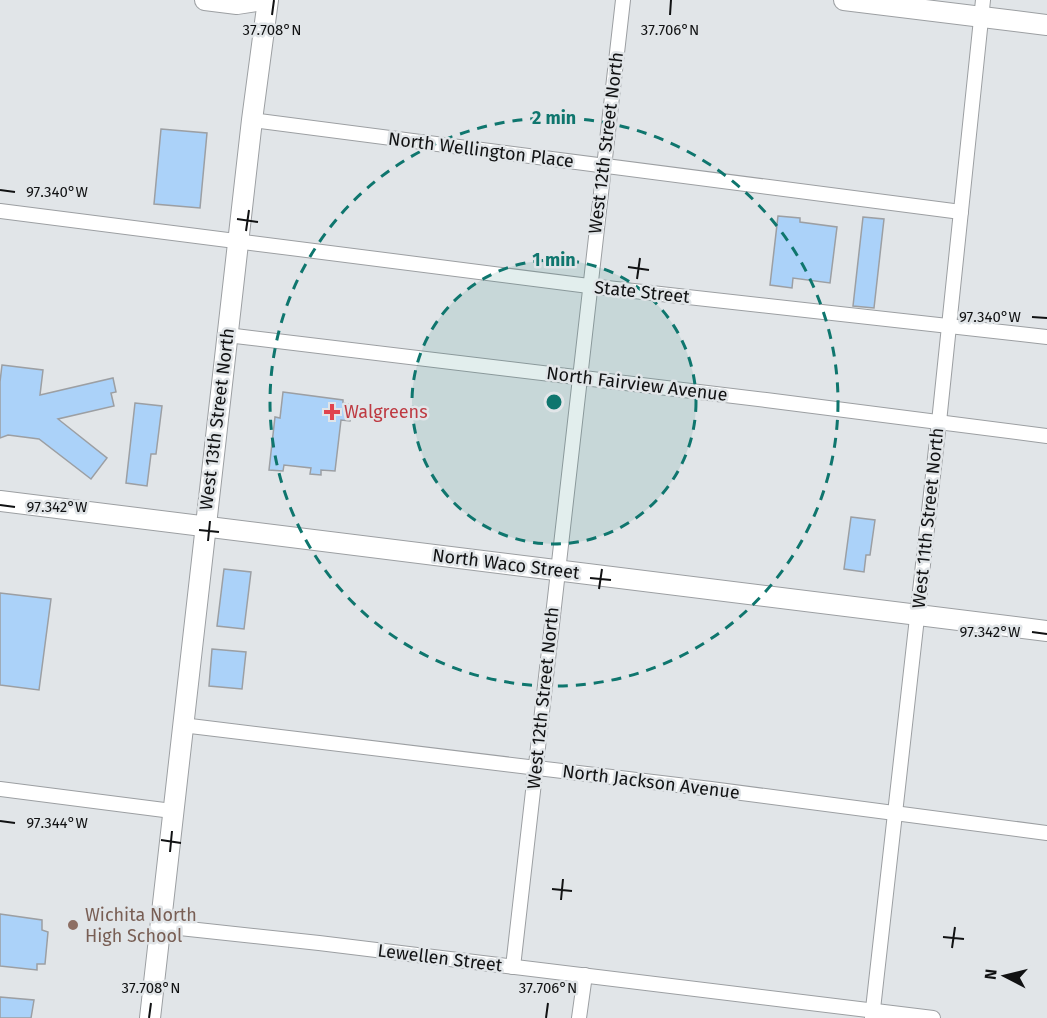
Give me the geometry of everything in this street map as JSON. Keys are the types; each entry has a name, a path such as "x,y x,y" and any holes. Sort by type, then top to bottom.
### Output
{"street":[{"path":"205,0 237,4 262,0"},
{"name":"West 13th Street North","path":"150,1018 238,240 268,0"},
{"name":"West 12th Street North","path":"513,967 623,0"},
{"path":"844,0 982,9 1047,25"},
{"name":"West 11th Street North","path":"872,1014 939,422 982,9"},
{"name":"North Wellington Place","path":"252,120 961,212"},
{"path":"0,211 238,240"},
{"name":"State Street","path":"238,240 589,286 1047,337"},
{"name":"North Fairview Avenue","path":"227,335 1047,436"},
{"name":"North Waco Street","path":"0,501 1047,631"},
{"name":"North Jackson Avenue","path":"182,725 1047,833"},
{"path":"0,789 172,811"},
{"name":"Lewellen Street","path":"161,926 585,975 872,1014 933,1018"},
{"path":"579,1018 585,975"}],"building":[{"path":"161,129 207,133 200,208 154,204"},
{"path":"778,216 800,218 800,222 837,227 830,283 793,278 792,288 770,285"},
{"path":"863,217 884,219 874,308 853,306"},
{"path":"2,365 43,370 40,395 113,378 116,392 111,393 114,406 58,419 107,458 91,479 39,439 8,435 0,438"},
{"name":"Walgreens","path":"283,392 343,400 343,403 352,405 350,421 341,420 335,471 321,470 321,475 310,474 311,468 284,465 283,471 269,470 275,417 280,418"},
{"path":"135,403 162,406 156,454 151,454 147,486 126,483"},
{"path":"851,517 875,520 870,555 866,555 864,572 844,569"},
{"path":"224,569 251,572 244,629 217,626"},
{"path":"0,593 51,599 39,690 0,685"},
{"path":"212,649 246,652 242,689 209,686"},
{"name":"Wichita North High School","path":"0,914 42,920 42,930 48,932 45,964 37,964 37,970 0,966"},
{"path":"0,997 34,1000 31,1018 0,1018"}],"place":[{"name":"Walgreens","path":"332,412"},
{"name":"Wichita North High School","path":"73,925"}]}
